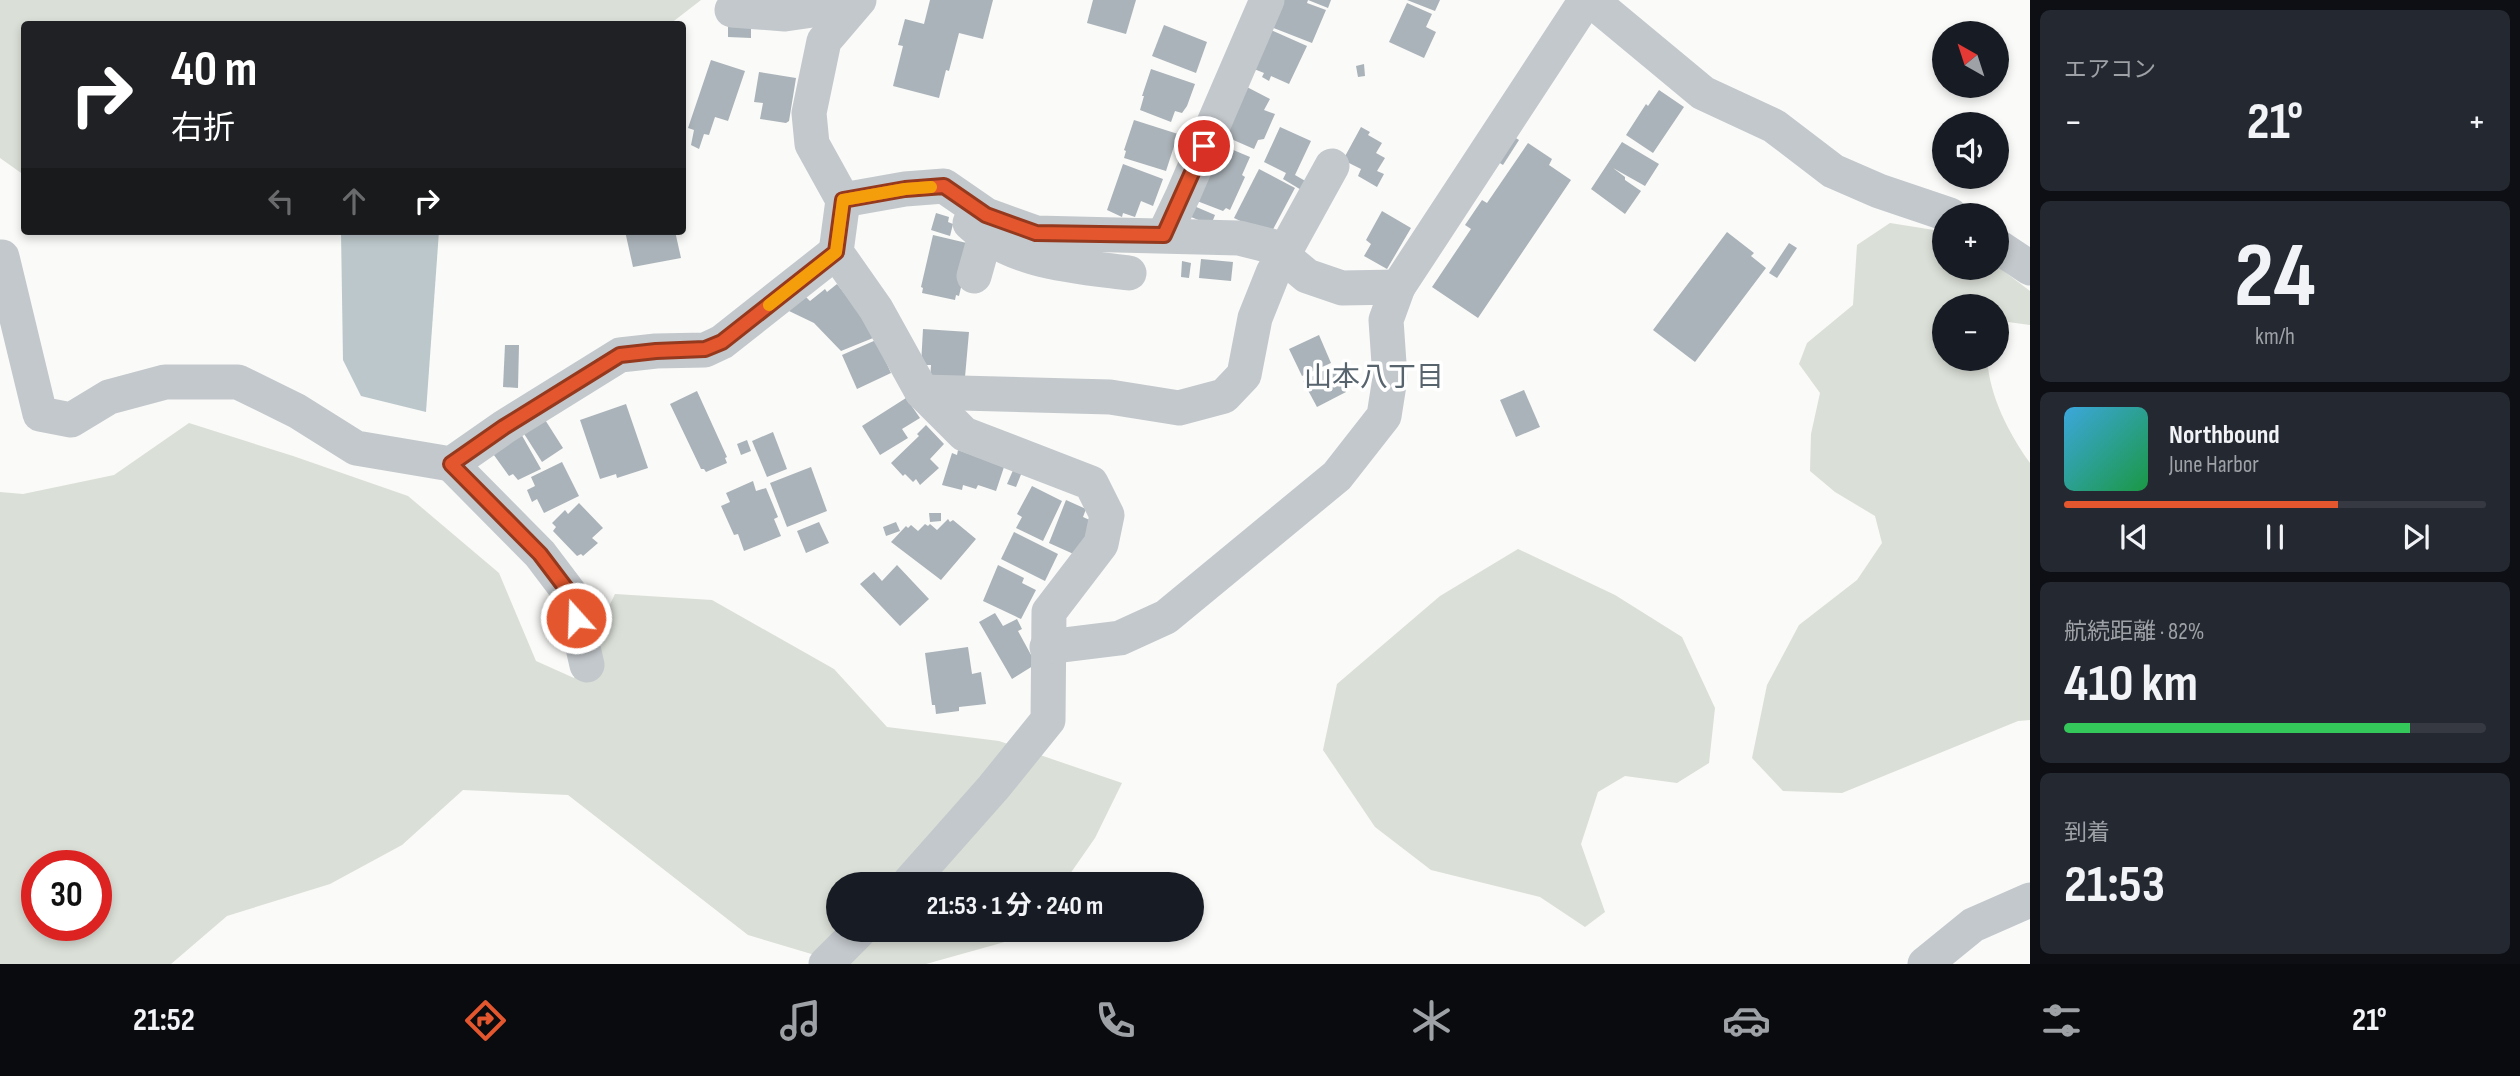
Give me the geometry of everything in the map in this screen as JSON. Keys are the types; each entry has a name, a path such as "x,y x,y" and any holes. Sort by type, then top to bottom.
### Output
{"street":[{"path":"1164,235 1267,0"},
{"path":"1047,647 1120,638 1166,617 1336,476 1384,416 1390,378 1386,320 1398,287 1589,0 1703,93 1774,126 1833,171 1932,209"},
{"path":"732,10 785,14 857,2"},
{"path":"857,2 824,41 809,113 812,144 843,200 836,252 876,309 922,392 964,434 1091,483 1107,515 1101,544 1049,612 1048,720 993,788 919,872"},
{"path":"922,392 1110,397 1179,408 1224,396 1244,375 1255,318 1273,274 1332,166"},
{"path":"944,186 960,215 985,237 1017,253 1065,265 1129,273"},
{"path":"843,200 905,189 944,186 986,215 1036,233 1239,238 1271,246 1307,276 1342,288 1398,287"},
{"path":"974,276 985,237"},
{"path":"451,464 504,427 620,355 705,349 722,342 836,252"},
{"path":"2009,254 2030,268"},
{"path":"0,257 40,414 71,420 109,397 165,382 238,382 297,411 356,448 451,464 540,554 571,595 587,665"},
{"path":"1925,964 1973,925 2030,901"},
{"path":"826,964 848,942"}],"shaded area":[{"path":"0,0 701,0 674,21 21,21 21,173 0,158"},
{"path":"1890,223 1932,230 1932,280 2009,280 2009,275 2030,291 2030,325 2009,322 2009,294 1932,294 1932,371 1989,371 2001,414 2030,463 2030,720 2018,721 1842,793 1783,791 1752,758 1767,685 1799,625 1857,580 1882,543 1875,516 1835,492 1810,471 1811,434 1820,393 1799,364 1807,343 1853,305 1857,245"},
{"path":"341,235 439,235 426,412 361,396 343,360"},
{"path":"189,423 408,496 499,573 536,661 574,678 615,594 712,600 834,669 887,727 999,741 1122,783 1095,838 1071,872 826,872 826,942 1005,942 926,964 845,964 748,935 568,795 463,790 402,845 330,884 227,916 171,964 0,964 0,492 23,494 114,475"},
{"path":"1518,549 1615,595 1682,637 1715,708 1709,763 1677,783 1625,776 1598,792 1581,844 1605,912 1585,927 1540,897 1431,870 1375,827 1323,750 1337,684 1440,596"}],"building":[{"path":"930,0 993,0 983,39 959,33 939,98 893,86 903,46 898,45 905,19 924,24"},
{"path":"1093,0 1136,0 1126,34 1087,23"},
{"path":"1283,0 1308,0 1307,3 1326,10 1312,43 1271,27"},
{"path":"1308,0 1331,0 1328,8"},
{"path":"1407,0 1440,0 1435,11"},
{"path":"1407,3 1432,14 1426,27 1436,32 1424,58 1389,42"},
{"path":"1164,25 1207,42 1196,73 1152,56"},
{"path":"728,26 751,26 751,38 728,37"},
{"path":"1271,30 1307,46 1289,84 1271,76 1269,81 1262,77 1264,73 1254,69"},
{"path":"711,60 745,71 728,121 715,117 709,135 704,134 699,149 691,145 694,130 688,128"},
{"path":"1364,64 1365,76 1358,77 1356,66"},
{"path":"1151,69 1195,84 1187,106 1182,113 1175,111 1171,122 1140,110"},
{"path":"759,72 796,78 789,121 786,123 760,119 763,103 754,102"},
{"path":"1245,86 1270,99 1264,110 1275,114 1264,139 1258,140 1254,149 1222,135"},
{"path":"1659,90 1684,107 1653,153 1626,135 1646,104 1648,106"},
{"path":"1134,120 1178,134 1166,171 1124,158"},
{"path":"1280,127 1311,141 1295,175 1307,182 1303,191 1283,179 1286,173 1264,162"},
{"path":"1361,127 1370,132 1368,135 1382,143 1376,153 1385,158 1377,171 1384,174 1377,187 1358,176 1361,169 1343,160"},
{"path":"1511,135 1519,140 1503,165 1495,160"},
{"path":"1622,142 1659,164 1645,186 1613,168 1641,191 1625,214 1591,189"},
{"path":"1528,143 1552,159 1549,165 1571,180 1478,318 1432,287 1471,229 1465,225 1482,200 1487,203"},
{"path":"1219,144 1250,157 1242,175 1245,177 1230,210 1226,208 1223,211 1197,201"},
{"path":"1123,164 1163,179 1153,206 1141,201 1135,217 1123,213 1122,217 1107,210"},
{"path":"1259,169 1295,188 1270,235 1234,218"},
{"path":"1194,206 1215,215 1211,225 1191,217"},
{"path":"1382,211 1411,228 1387,269 1364,256 1371,244 1366,240"},
{"path":"936,213 949,217 948,222 953,224 950,236 931,230"},
{"path":"1727,232 1754,253 1751,256 1766,268 1695,362 1653,330"},
{"path":"626,235 676,235 681,258 633,267"},
{"path":"933,235 971,244 959,296 956,295 955,300 922,293 921,287"},
{"path":"1789,243 1797,248 1777,278 1769,273"},
{"path":"1201,259 1233,262 1231,281 1199,278"},
{"path":"1182,261 1191,263 1189,278 1181,277"},
{"path":"837,284 878,336 841,351 814,323 789,311 805,296 810,301 825,289 827,292"},
{"path":"923,329 969,332 965,377 930,379 931,365 921,365"},
{"path":"1319,335 1331,363 1302,376 1289,349"},
{"path":"876,340 891,373 857,389 842,355"},
{"path":"505,345 519,345 518,388 503,387"},
{"path":"1333,366 1346,392 1317,407 1303,381"},
{"path":"1524,390 1540,427 1516,437 1500,400"},
{"path":"697,391 727,457 727,463 706,472 701,469 670,404"},
{"path":"906,398 920,418 902,429 908,438 880,455 862,426"},
{"path":"626,404 648,468 617,478 616,474 600,479 580,420"},
{"path":"542,415 563,448 542,462 521,429"},
{"path":"926,425 944,444 930,459 939,468 920,485 916,479 913,482 905,474 903,476 891,463 919,436 917,434"},
{"path":"520,432 541,469 518,480 513,474 509,476 491,451"},
{"path":"773,432 787,469 767,477 752,441"},
{"path":"747,440 751,451 741,455 737,444"},
{"path":"958,450 1004,467 996,491 978,485 976,489 963,485 962,490 942,485 952,453 957,455"},
{"path":"562,462 579,496 544,513 537,499 532,502 527,490 535,486 531,477"},
{"path":"811,467 827,511 787,527 770,483"},
{"path":"1014,468 1022,472 1016,487 1007,484"},
{"path":"753,481 756,491 766,488 778,517 774,519 781,536 744,551 738,534 734,535 721,506 730,502 726,493"},
{"path":"1032,486 1062,501 1043,541 1016,528 1022,517 1017,514"},
{"path":"1066,500 1086,509 1083,517 1094,522 1078,556 1049,543"},
{"path":"579,503 603,528 592,538 598,543 583,556 577,556 553,531 556,527 552,523 565,510 568,514"},
{"path":"929,513 941,513 941,521 930,522"},
{"path":"948,519 976,539 941,580 891,542 906,526 908,528 911,525 918,531 925,524 930,524 937,530"},
{"path":"819,522 829,543 806,553 797,531"},
{"path":"896,522 900,531 886,536 883,527"},
{"path":"1014,532 1058,554 1045,581 1001,559"},
{"path":"897,565 929,599 900,626 860,584 874,572 882,581"},
{"path":"998,565 1024,578 1022,583 1036,590 1021,619 983,601"},
{"path":"995,613 1003,626 1017,619 1022,629 1018,631 1036,664 1012,679 979,622"},
{"path":"968,647 972,674 981,672 986,704 959,707 959,711 936,714 935,705 932,705 925,653"}],"slow traffic":[{"path":"769,305 836,252 843,200 931,187"}],"district":[{"name":"山本八丁目","path":"1374,376"}],"route":[{"path":"576,618 571,595 540,554 451,464 504,427 620,355 705,349 722,342 836,252 843,200 905,189 944,186 986,215 1036,233 1164,235 1204,146"}]}
